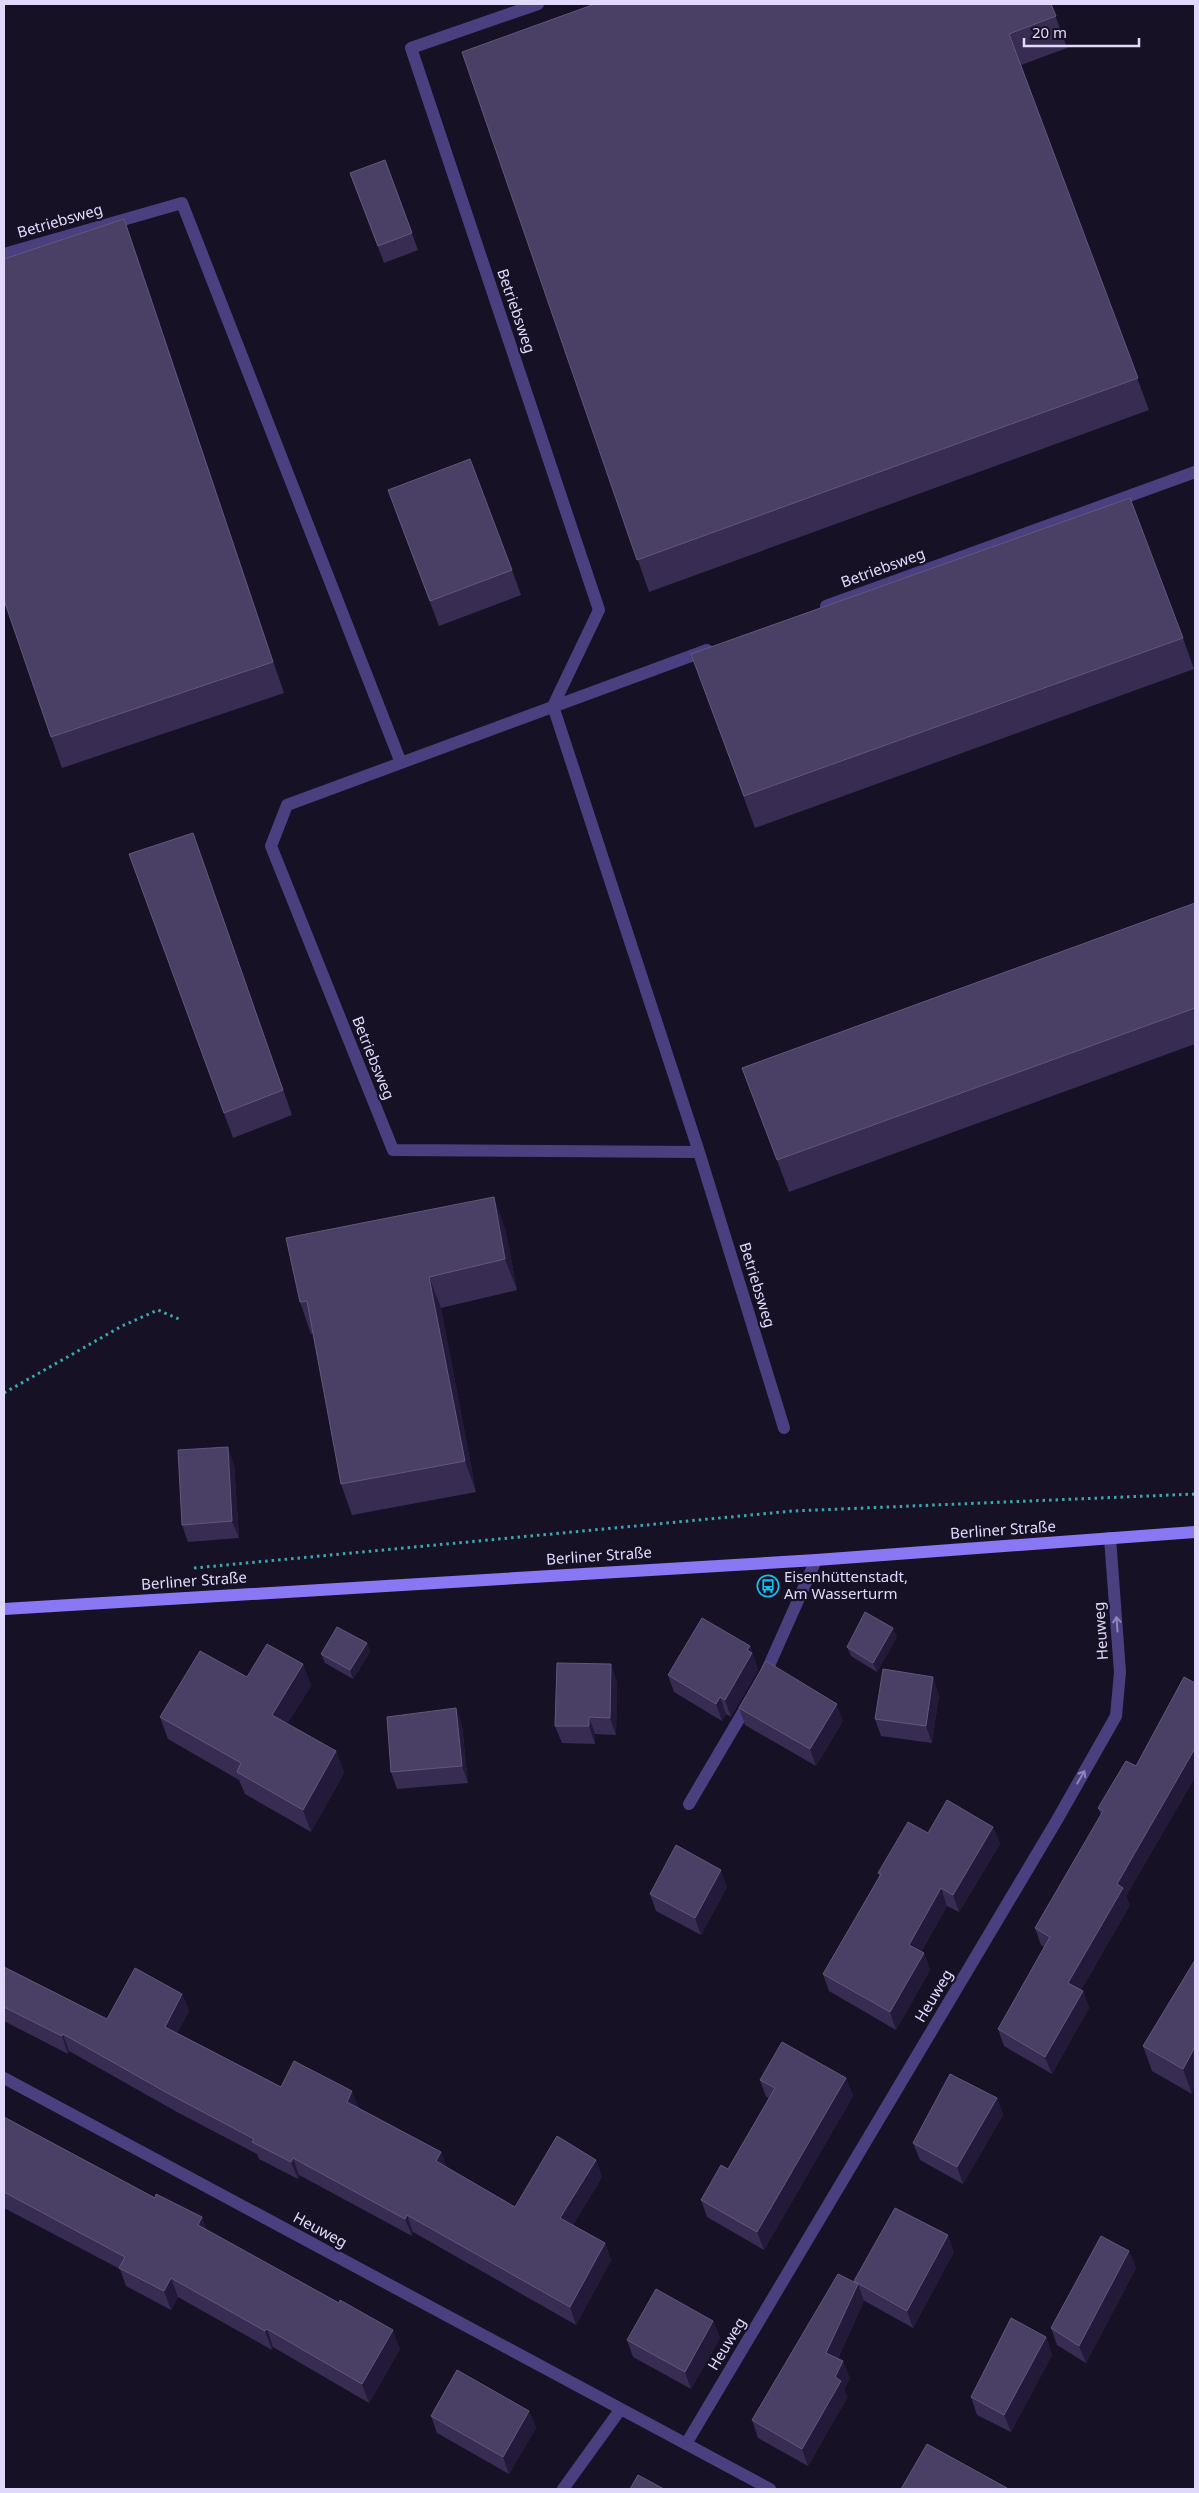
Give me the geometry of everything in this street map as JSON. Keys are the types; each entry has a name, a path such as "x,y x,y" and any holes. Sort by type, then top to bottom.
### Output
{"main road":[{"name":"Berliner Straße","path":"4,1609 816,1560 1195,1532"}],"street":[{"name":"Betriebsweg","path":"538,4 411,48 600,610 553,706 699,1152 784,1428"},
{"name":"Betriebsweg","path":"4,254 182,203 401,763"},
{"name":"Betriebsweg","path":"814,611 1195,472"},
{"name":"Betriebsweg","path":"699,1152 393,1150 271,846 288,805 720,645"},
{"name":"Heuweg","path":"686,2444 1057,1820 1116,1716 1120,1672 1110,1538"},
{"path":"689,1804 763,1679 816,1560"},
{"name":"Heuweg","path":"4,2078 770,2489"},
{"path":"563,2489 620,2410"}],"path":[{"path":"4,1393 122,1326 158,1310 181,1320"},
{"path":"186,1569 793,1511 1195,1494"}],"building":[{"path":"595,4 1051,4 1056,16 1009,34 1138,378 637,560 462,52"},
{"path":"385,160 412,233 378,246 350,173"},
{"path":"124,219 273,662 51,737 4,600 4,259"},
{"path":"470,459 512,570 430,601 388,490"},
{"path":"1130,498 1183,638 744,796 691,654"},
{"path":"193,833 283,1090 224,1113 129,854"},
{"path":"1195,903 1195,1008 777,1160 742,1068"},
{"path":"494,1197 505,1259 429,1277 465,1461 341,1484 307,1301 300,1302 286,1238"},
{"path":"228,1447 232,1521 182,1525 178,1450"},
{"path":"865,1612 893,1628 873,1663 847,1647"},
{"path":"702,1618 750,1646 747,1650 752,1653 725,1700 720,1697 716,1704 668,1675"},
{"path":"337,1627 367,1643 350,1670 321,1654"},
{"path":"267,1644 303,1664 272,1715 336,1751 303,1810 237,1772 241,1763 160,1717 200,1651 247,1677"},
{"path":"766,1661 837,1704 810,1749 739,1708"},
{"path":"557,1663 611,1664 610,1718 589,1717 589,1726 555,1726"},
{"path":"883,1669 933,1677 926,1726 875,1719"},
{"path":"1184,1677 1195,1683 1195,1751 1117,1884 1123,1888 1068,1983 1083,1991 1045,2057 998,2029 1050,1937 1035,1928 1103,1811 1098,1808 1126,1761 1136,1766"},
{"path":"456,1708 462,1766 391,1772 387,1717"},
{"path":"947,1800 993,1827 953,1895 941,1888 909,1945 924,1953 890,2012 823,1974 881,1874 878,1873 908,1822 928,1833"},
{"path":"676,1845 721,1870 695,1918 650,1894"},
{"path":"1195,1960 1195,2047 1183,2069 1143,2046"},
{"path":"4,1967 107,2019 135,1968 182,1994 165,2027 281,2087 294,2061 352,2091 347,2102 441,2152 436,2161 515,2207 557,2136 596,2160 560,2218 605,2243 570,2307 407,2215 405,2219 293,2158 291,2162 252,2142 254,2139 63,2034 62,2036 4,2007"},
{"path":"782,2042 846,2078 757,2232 701,2200 721,2165 728,2169 775,2088 760,2080"},
{"path":"950,2074 997,2098 957,2167 913,2143"},
{"path":"4,2117 155,2198 156,2194 202,2217 198,2225 339,2303 340,2300 393,2330 362,2384 267,2329 265,2331 171,2278 164,2291 119,2268 125,2257 4,2192"},
{"path":"895,2208 948,2235 907,2311 854,2281"},
{"path":"1101,2236 1129,2251 1079,2346 1051,2328"},
{"path":"838,2274 858,2284 826,2353 843,2361 835,2377 841,2381 802,2449 752,2420"},
{"path":"656,2289 713,2321 685,2372 627,2340"},
{"path":"1011,2318 1046,2337 1004,2415 971,2397"},
{"path":"457,2370 529,2411 503,2457 431,2416"},
{"path":"927,2444 1007,2488 901,2489"},
{"path":"638,2475 664,2489 630,2489"}],"place":[{"name":"Eisenhüttenstadt, Am Wasserturm","path":"768,1586"}]}
